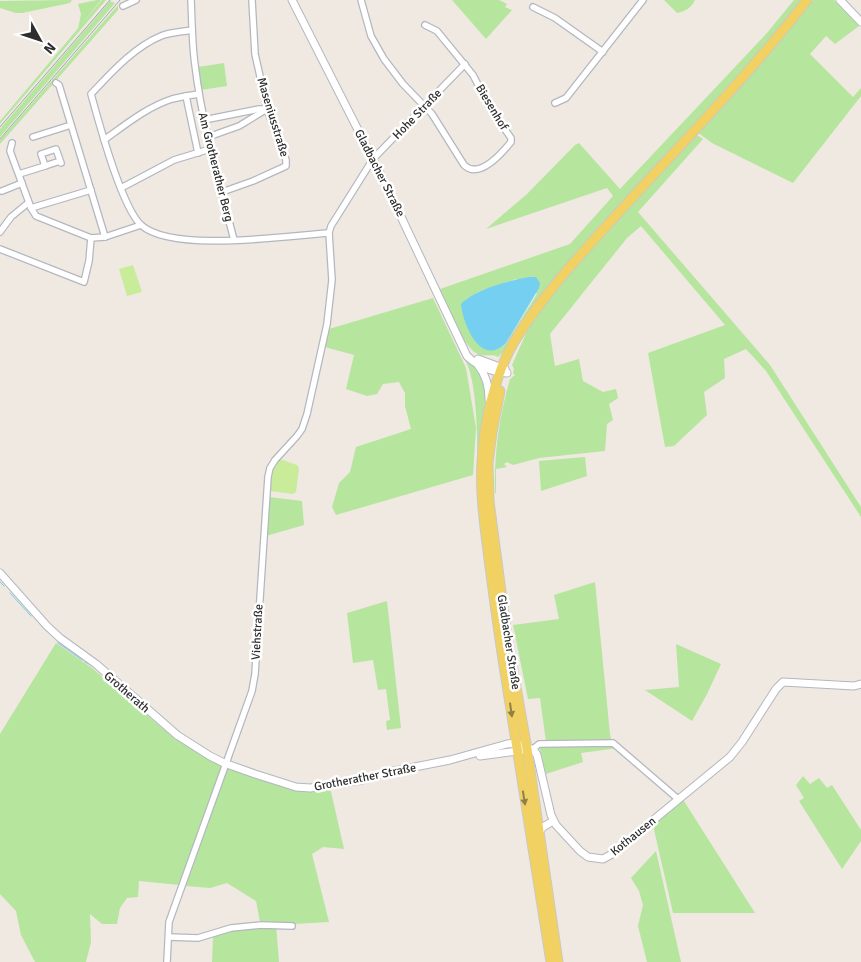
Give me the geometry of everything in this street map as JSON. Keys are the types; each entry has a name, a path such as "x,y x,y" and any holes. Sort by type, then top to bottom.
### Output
{"main road":[{"path":"503,371 511,349 532,315 565,272 755,62 807,0"},
{"path":"503,371 532,315"},
{"name":"Gladbacher Straße","path":"503,371 489,409 485,428 481,488 497,622 551,962"},
{"name":"Gladbacher Straße","path":"503,371 488,464 489,501 507,637 530,749 538,834 558,962"}],"street":[{"path":"123,6 136,0"},
{"name":"Am Grotherather Berg","path":"191,0 194,63 199,94 210,149 234,240"},
{"name":"Maseniusstraße","path":"222,192 286,166 286,160 267,109 255,54 252,0"},
{"name":"Gladbacher Straße","path":"292,0 373,159 467,356 481,369 486,378 489,388 489,409"},
{"path":"361,0 371,36 384,59 403,84 424,106"},
{"path":"555,103 566,98 643,0"},
{"path":"840,0 861,22"},
{"path":"533,7 555,18 603,52"},
{"path":"425,25 438,31 465,64"},
{"path":"192,30 160,37 141,48 91,94 104,140 132,213 141,225 150,232 166,238 204,241 329,233"},
{"name":"Hohe Straße","path":"329,233 373,159 465,64"},
{"name":"Biesenhof","path":"424,106 432,114 457,155 468,169 476,170 482,168 504,151 511,142 511,138 490,108 473,75 465,64"},
{"path":"56,83 59,85 106,237"},
{"path":"104,140 138,116 171,100 199,94"},
{"name":"Am Grotherather Berg","path":"186,96 198,153"},
{"path":"204,120 240,112 267,109"},
{"path":"208,137 239,126 267,109"},
{"path":"33,137 71,125"},
{"path":"12,143 10,151 36,216 91,238 106,237 141,225"},
{"path":"19,174 61,162 56,149 41,154 45,166"},
{"path":"121,188 174,160 210,149"},
{"path":"2,191 22,183"},
{"path":"0,232 11,218 30,205 91,190"},
{"name":"Viehstraße","path":"167,962 169,922 225,764 247,709 255,674 268,478 270,468 275,460 302,429 307,414 326,328 332,280 329,233"},
{"path":"0,249 84,282 90,261 91,238"},
{"path":"464,349 476,359 488,362 503,371"},
{"path":"488,362 502,357 511,349"},
{"path":"474,362 503,371"},
{"name":"Grotherath","path":"0,573 60,638 96,664 177,735 225,764"},
{"name":"Kothausen","path":"530,749 537,755 553,821 580,851 588,857 602,858 612,854 730,756 742,742 776,689 783,682 854,686 861,684"},
{"path":"530,749 538,744 613,743 678,799"},
{"name":"Grotherather Straße","path":"225,764 285,784 310,788 362,780 390,772 516,746 530,749"},
{"path":"538,834 543,827 553,821"},
{"path":"169,937 198,938 231,928 261,925 292,926"}],"green space":[{"path":"72,0 70,3 22,13 0,8 0,1"},
{"path":"101,0 78,29 81,14 78,4"},
{"path":"102,0 106,0 0,124 0,121"},
{"path":"452,0 499,0 507,4 505,7 512,10 486,39"},
{"path":"664,0 695,0 688,9 677,13"},
{"path":"794,0 804,0 695,124 502,353 498,357 481,355 471,349 456,324 440,289 570,244 613,196 607,188 486,229 527,194 579,143 620,189 767,33","holes":["516,279 537,294 506,343 495,350 465,300 480,291"]},
{"path":"813,0 834,0 859,26 835,44 826,36 810,54 853,97 861,88 861,96 793,183 712,143 697,132 784,36"},
{"path":"110,1 115,3 0,137 0,129"},
{"path":"118,5 118,10 0,144 0,140"},
{"path":"224,63 227,86 201,90 198,67"},
{"path":"694,133 703,139 638,212 770,365 861,507 861,517 766,371 746,349 724,359 725,378 704,392 707,415 674,446 665,447 648,353 725,325 641,226 627,238 550,334 555,366 579,359 583,381 603,392 616,389 618,398 609,404 613,420 607,424 605,451 539,458 513,465 507,462 504,464 507,467 496,469 495,493 496,449 503,407 510,379 515,375 512,365 529,327 559,285"},
{"path":"133,265 142,292 127,296 119,269"},
{"path":"433,298 466,368 476,428 473,475 336,515 332,507 339,483 350,472 356,447 411,429 405,406 405,393 399,382 383,384 377,394 367,396 346,389 354,355 325,347 329,329"},
{"path":"463,357 473,364 480,373 486,394 485,419 477,472 477,430 474,395 472,379"},
{"path":"585,457 587,476 541,491 539,461"},
{"path":"280,459 297,465 299,468 296,492 293,494 270,491 273,469"},
{"path":"269,497 302,501 304,525 266,536"},
{"path":"595,582 610,734 612,744 618,748 581,753 583,762 546,774 538,742 546,742 540,698 528,699 513,625 559,619 554,595"},
{"path":"387,601 401,728 387,730 386,721 390,720 386,689 378,690 373,660 353,663 347,613"},
{"path":"56,643 92,668 176,740 178,738 202,753 290,788 330,787 344,849 323,847 312,854 329,922 276,925 279,962 212,962 213,936 236,929 273,925 260,922 256,901 227,883 210,888 186,886 200,846 195,845 180,885 139,881 138,897 127,898 120,908 117,924 102,924 90,914 91,942 86,962 35,962 21,935 16,911 0,894 0,734"},
{"path":"676,644 721,664 692,721 645,690 679,687"},
{"path":"803,776 810,784 819,778 827,788 832,785 861,830 861,841 842,869 799,801 804,798 796,785"},
{"path":"682,798 755,913 673,913 653,825 654,821"},
{"path":"656,851 681,962 647,962 638,926 643,905 639,891 631,878"}],"water":[{"path":"536,277 540,283 539,288 506,343 497,349 489,350 481,347 475,341 465,322 461,304 483,290 502,283"}],"waterway":[{"path":"0,582 4,586"},
{"path":"10,593 31,616"},
{"path":"58,643 82,660"},
{"path":"85,662 95,667"},
{"path":"176,739 200,754"}],"railway":[{"path":"0,127 110,0"},
{"path":"0,139 120,0"}]}
